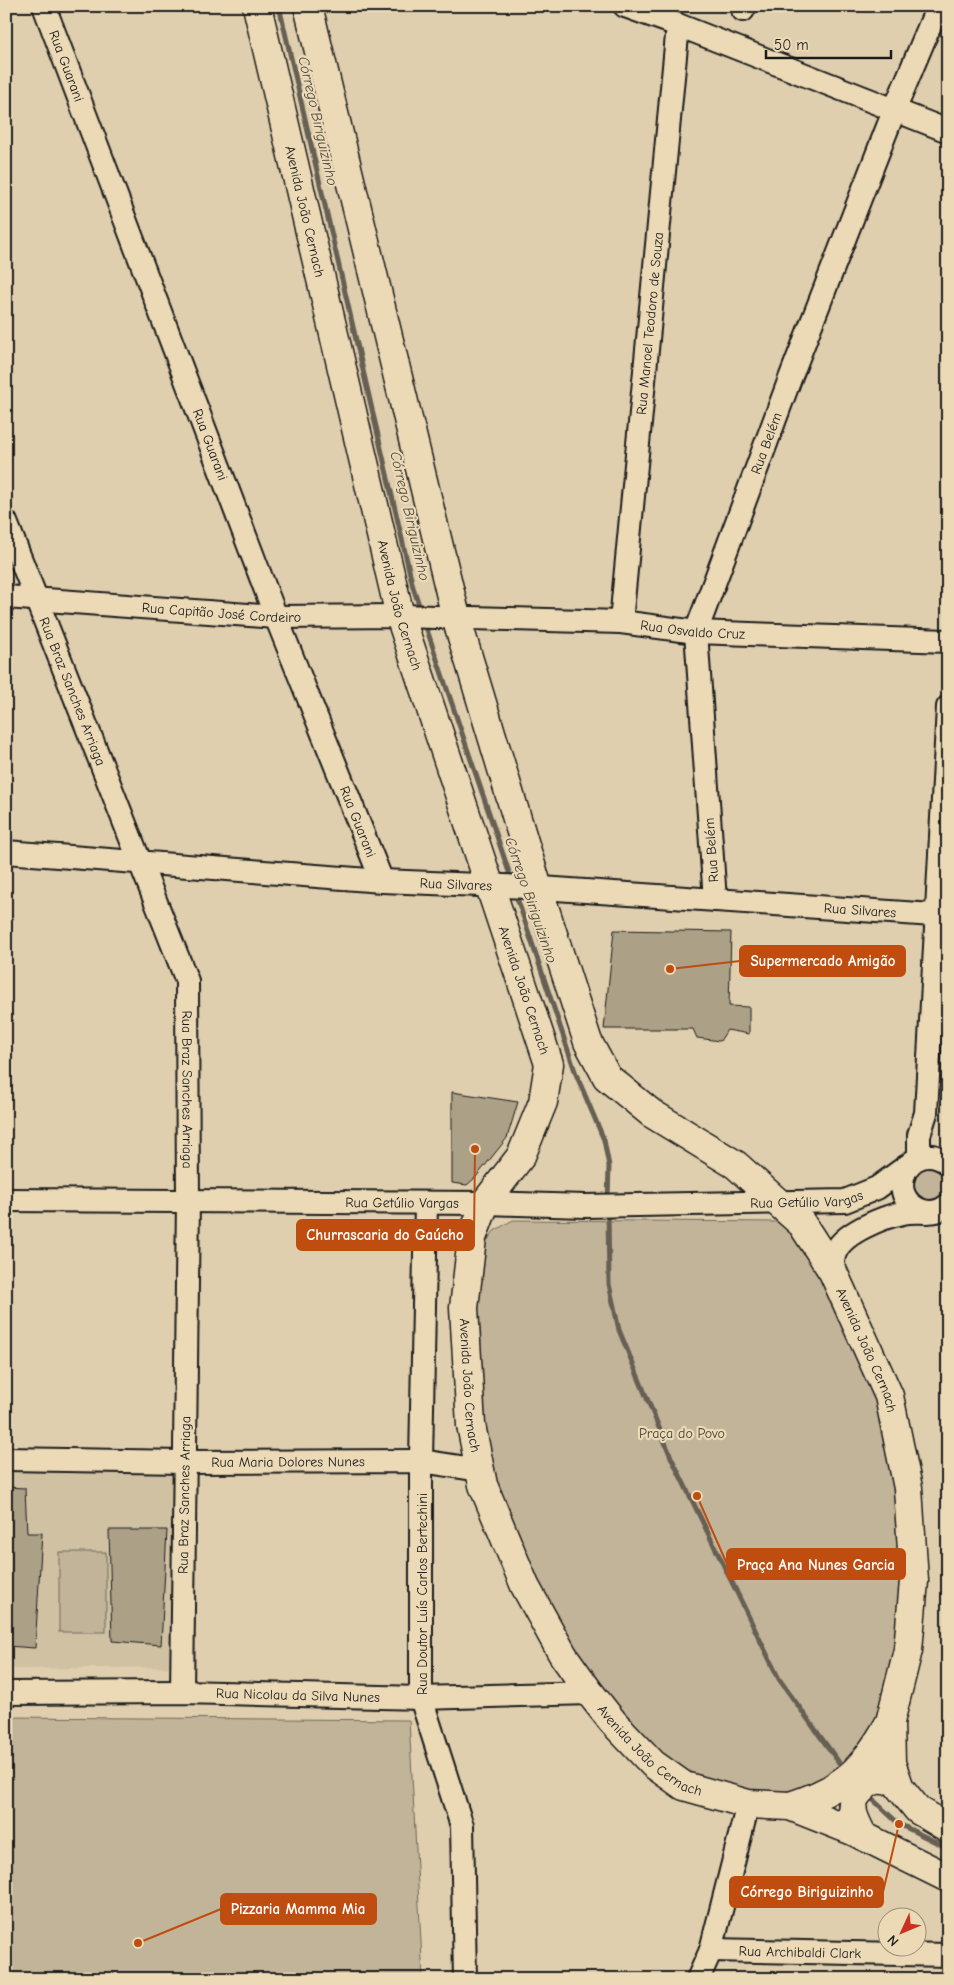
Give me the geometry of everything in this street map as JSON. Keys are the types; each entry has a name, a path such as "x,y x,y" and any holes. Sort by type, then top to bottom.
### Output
{"main road":[{"name":"Avenida João Cernach","path":"257,6 405,617 497,886 549,1064 543,1102 521,1156 485,1203 472,1238 464,1308 471,1425 483,1485 525,1586 563,1655 613,1722 653,1764 684,1786 748,1804 790,1806 863,1836 948,1878"},
{"name":"Avenida João Cernach","path":"308,6 446,617 532,888 588,1042 606,1077 651,1113 736,1165 802,1224 834,1272 889,1396 908,1488 914,1582 908,1650 890,1722 891,1763 900,1788 918,1810 948,1828"},
{"path":"790,1806 813,1798 841,1783 858,1769 875,1749 890,1722"},
{"path":"863,1836 853,1816 852,1804 854,1796 866,1784 875,1779 888,1781 900,1788"}],"street":[{"name":"Rua Guarani","path":"44,6 276,617 382,881"},
{"path":"625,6 948,131"},
{"name":"Rua Belém","path":"715,900 696,632 791,376 894,111 938,6"},
{"name":"Rua Manoel Teodoro de Souza","path":"621,622 678,25"},
{"name":"Rua Braz Sanches Arriaga","path":"6,522 187,981 188,1201 182,1692"},
{"name":"Rua Capitão José Cordeiro","path":"6,597 276,617 446,617"},
{"name":"Rua Osvaldo Cruz","path":"446,617 621,622 696,632 948,641"},
{"path":"926,1212 911,1204 906,1198 902,1182 913,1162 926,1113 942,916 948,707"},
{"name":"Rua Silvares","path":"6,852 382,881 532,888 942,916"},
{"path":"926,1113 934,1139 947,1162"},
{"path":"913,1162 934,1156 947,1162"},
{"name":"Rua Getúlio Vargas","path":"6,1200 485,1203 585,1206 845,1201 877,1188 913,1162"},
{"name":"Rua Doutor Luís Carlos Bertechini","path":"426,1203 421,1461 421,1698 462,1826 465,1979"},
{"path":"834,1272 834,1257 841,1243 870,1223 904,1212 936,1211 948,1205"},
{"name":"Rua Maria Dolores Nunes","path":"6,1459 184,1462 421,1461 480,1470"},
{"name":"Rua Nicolau da Silva Nunes","path":"6,1693 182,1692 421,1698 590,1693"},
{"path":"698,1979 711,1950 748,1804"},
{"name":"Rua Archibaldi Clark","path":"711,1950 948,1956"}],"shaded area":[{"path":"187,1462 183,1667 6,1669 6,1464"}],"green space":[{"path":"929,1167 942,1176 944,1183 940,1195 934,1199 915,1196 911,1179 923,1168"},
{"name":"Praça do Povo","path":"513,1220 781,1222 801,1240 866,1362 893,1455 903,1603 889,1685 875,1734 819,1789 768,1796 680,1771 651,1749 596,1686 508,1529 473,1397 480,1251 494,1231"},
{"path":"59,1552 106,1552 106,1632 59,1632"},
{"path":"6,1717 409,1720 423,1979 6,1979"}],"building":[{"path":"614,930 731,932 729,1006 749,1007 749,1034 727,1030 720,1041 697,1038 693,1029 604,1029"},
{"path":"452,1092 518,1102 507,1138 476,1177 467,1185 452,1183"},
{"path":"6,1487 25,1488 27,1533 42,1533 35,1648 6,1646"},
{"path":"109,1530 167,1530 161,1645 112,1641"}],"waterway":[{"name":"Córrego Biriguizinho","path":"279,6 413,587 421,611"},
{"name":"Córrego Biriguizinho","path":"425,624 512,881"},
{"name":"Córrego Biriguizinho","path":"515,892 576,1074 604,1140 609,1166 608,1200"},
{"name":"Córrego Biriguizinho","path":"608,1211 609,1284 619,1330 671,1457 779,1679 840,1764"},
{"name":"Córrego Biriguizinho","path":"869,1796 899,1824 948,1848"}],"place":[{"name":"Supermercado Amigão","path":"670,969"},
{"name":"Churrascaria do Gaúcho","path":"475,1149"},
{"name":"Praça Ana Nunes Garcia","path":"697,1496"},
{"name":"Córrego Biriguizinho","path":"899,1824"},
{"name":"Pizzaria Mamma Mia","path":"138,1943"}]}
